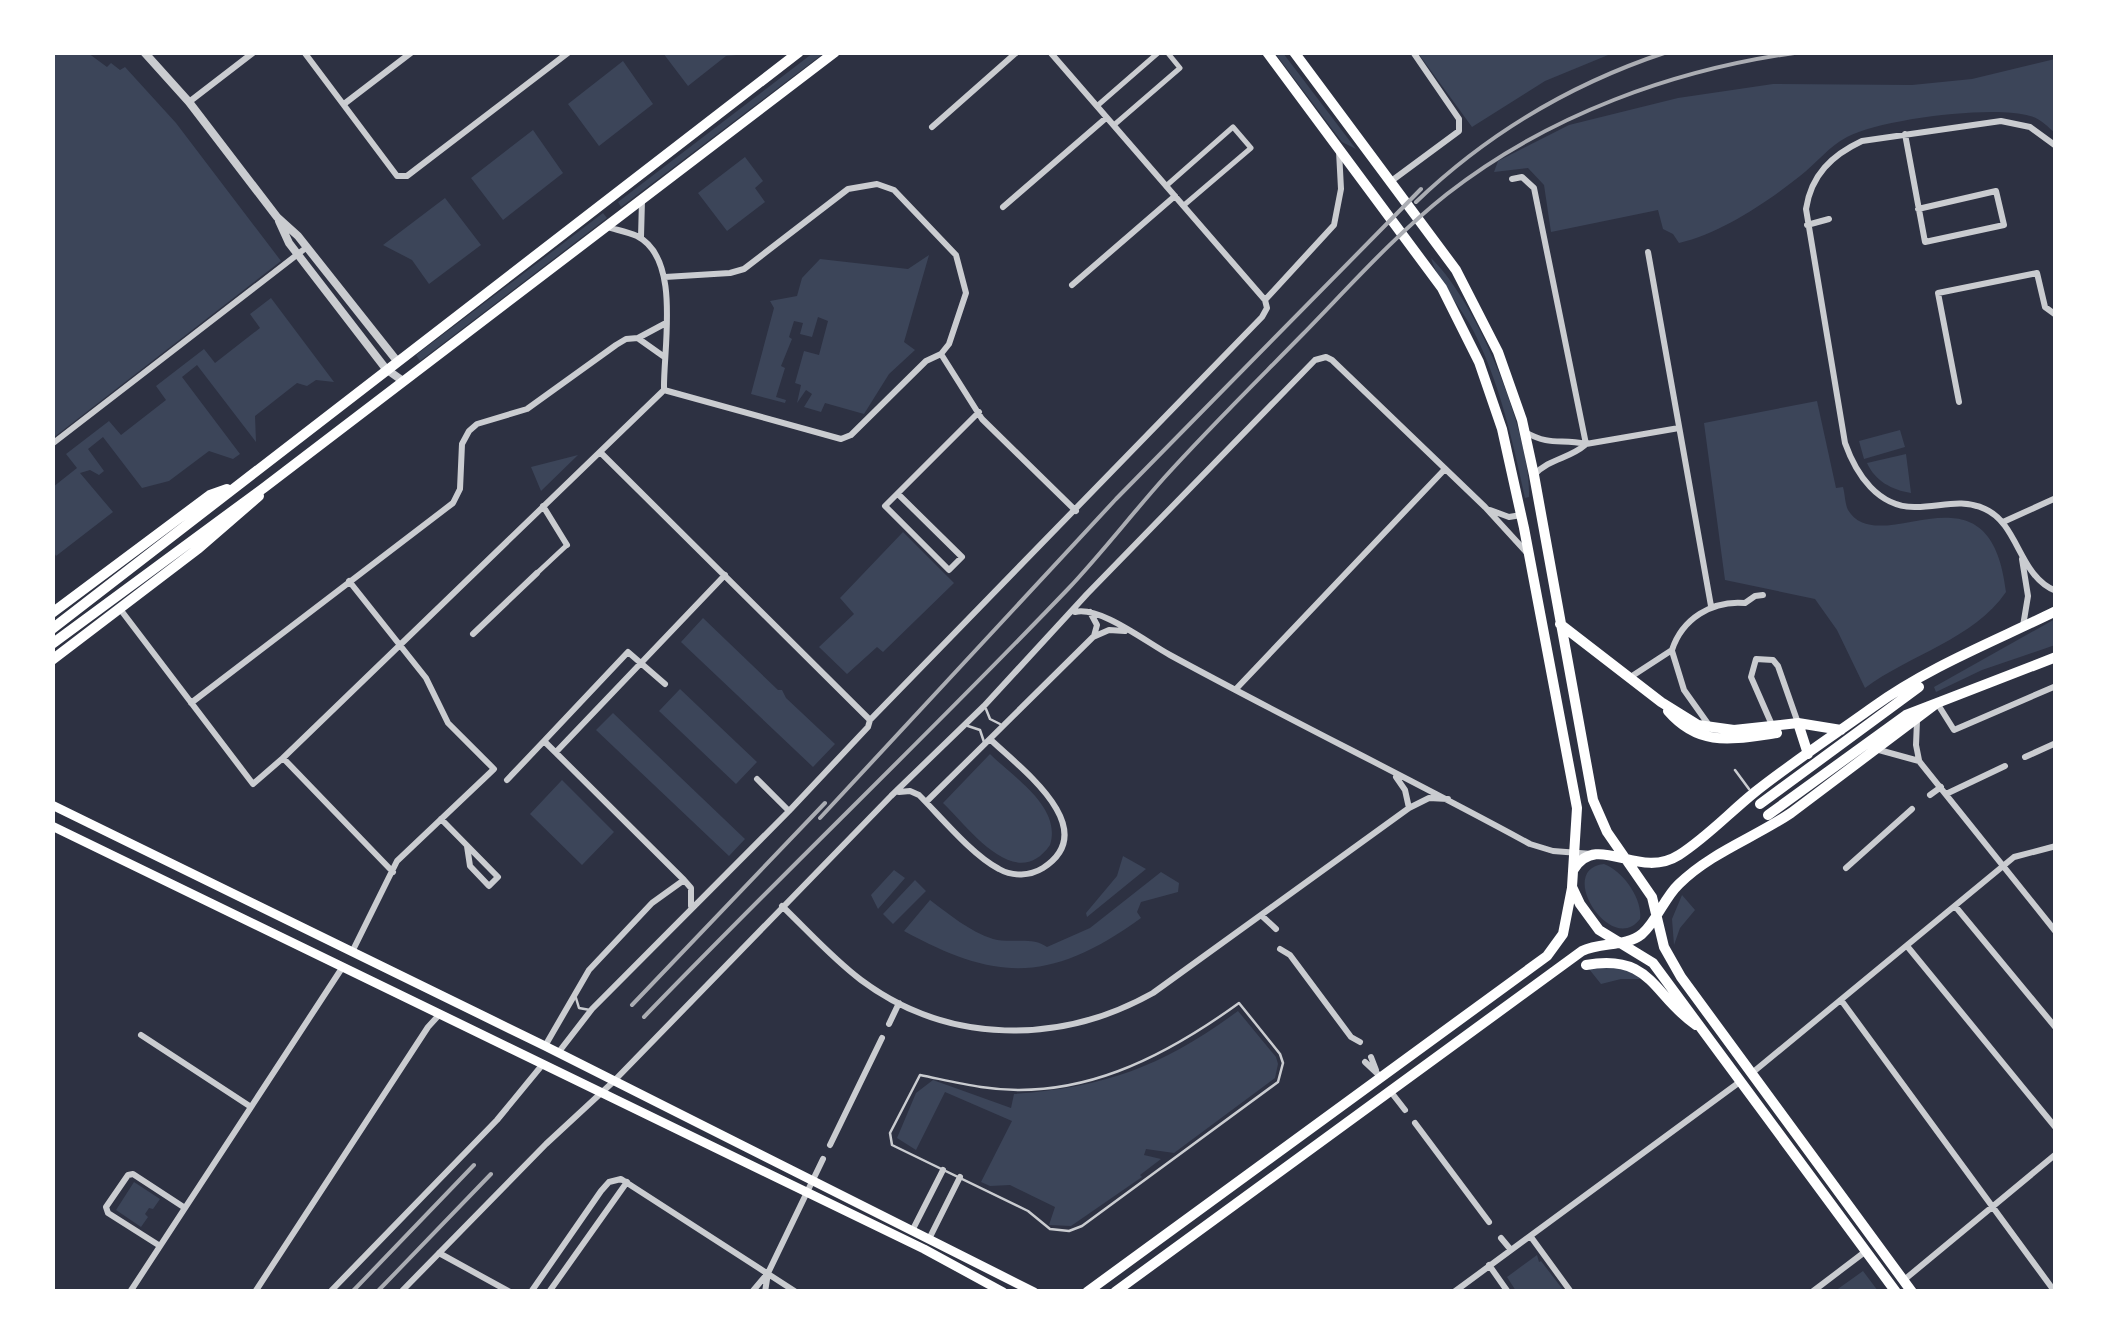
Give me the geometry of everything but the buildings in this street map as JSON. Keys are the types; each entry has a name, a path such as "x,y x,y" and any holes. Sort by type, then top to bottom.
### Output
{"main road":[{"path":"52,629 799,52"},
{"path":"52,644 266,487 836,52"},
{"path":"1087,1292 1379,1074 1552,952 1563,934 1572,888 1577,808 1530,556 1502,429 1480,362 1442,288 1268,52"},
{"path":"1294,52 1456,270 1498,352 1534,476 1593,800 1607,832 1648,891 1672,962 1746,1077 1895,1290 1904,1280"},
{"path":"1368,188 1394,186"},
{"path":"1392,220 1408,206"},
{"path":"397,361 404,381"},
{"path":"52,612 210,494 233,487"},
{"path":"52,660 254,504 266,487"},
{"path":"1521,515 1534,505 1537,494"},
{"path":"1756,799 1808,754 1877,704 2056,611"},
{"path":"1560,624 1661,702 1698,725 1712,729 1775,729"},
{"path":"1768,815 1906,715 2056,658"},
{"path":"1572,875 1580,860 1592,854 1653,864 1673,858 1943,667"},
{"path":"1661,702 1678,723 1710,738 1798,723 1842,730"},
{"path":"1115,1292 1582,951 1642,934 1693,873 1736,842 1766,830 1791,813 1937,703"},
{"path":"1798,723 1808,754"},
{"path":"52,805 546,1046 912,1231 926,1244 1004,1292"},
{"path":"52,826 806,1193 1034,1292"},
{"path":"1572,888 1600,930 1653,963 1912,1292"},
{"path":"342,969 354,954"},
{"path":"1586,965 1617,963 1640,970 1658,984 1685,1018 1704,1030"},
{"path":"544,1063 546,1046"},
{"path":"544,1063 558,1053"},
{"path":"1379,1074 1390,1090"}],"street":[{"path":"144,52 189,102 277,217 307,247 397,361"},
{"path":"189,102 254,52"},
{"path":"304,52 397,176 407,176 569,52"},
{"path":"344,104 412,52"},
{"path":"932,126 1017,52"},
{"path":"558,1053 592,1009 789,811 868,727 870,720 1163,421 1267,308 1265,300 1050,52"},
{"path":"1097,106 1163,52 1180,68 1113,125"},
{"path":"1394,186 1459,131 1459,120 1413,52"},
{"path":"1004,207 1106,118"},
{"path":"2056,146 2030,127 2001,120 1862,141 1828,163 1808,196 1806,224 1845,443 1855,470 1875,492 1900,505 1913,508 1959,502 1989,510 2003,522 2022,558 2047,588 2056,591"},
{"path":"1166,186 1233,128 1250,148 1183,206"},
{"path":"1905,134 1918,208 1925,242 2004,224 1996,191 1918,208"},
{"path":"1265,300 1334,225 1341,189 1340,150"},
{"path":"1512,180 1522,176 1534,188 1586,444"},
{"path":"664,390 841,439 851,435 926,361 941,354 949,344 966,293 956,255 894,190 876,184 848,189 744,269 666,277"},
{"path":"1072,286 1175,196"},
{"path":"641,238 642,200"},
{"path":"277,217 298,255 386,369 404,381"},
{"path":"1806,224 1829,219"},
{"path":"120,609 253,784 664,390 666,277 641,238 607,227"},
{"path":"52,444 307,247"},
{"path":"1648,252 1711,606"},
{"path":"1959,402 1938,293 2037,272 2045,307 2056,315"},
{"path":"192,703 453,503 460,489 462,444 477,424 527,410 616,344 666,323"},
{"path":"638,338 664,356"},
{"path":"941,354 982,418 1076,510"},
{"path":"401,1292 613,1082 1074,612 1296,378 1321,357 1332,360 1530,556"},
{"path":"898,494 962,557 949,570 885,506 979,412"},
{"path":"1524,432 1548,443 1571,440 1586,444 1679,428"},
{"path":"1534,476 1548,462 1586,444"},
{"path":"600,452 870,720"},
{"path":"1236,690 1445,469"},
{"path":"2003,522 2056,498"},
{"path":"473,634 567,545 543,506"},
{"path":"1485,508 1498,515 1521,515"},
{"path":"2022,558 2028,596 2022,627"},
{"path":"556,752 725,575"},
{"path":"349,581 426,678 448,723 494,768 397,861 354,954"},
{"path":"1712,729 1684,690 1672,650 1677,634 1711,606 1727,602 1745,604 1763,595"},
{"path":"1074,612 1090,612 1116,622 1127,632 1236,690 1544,849 1592,854"},
{"path":"1090,612 1098,625 1093,637"},
{"path":"926,802 1093,637 1108,630 1127,632"},
{"path":"1629,678 1672,650"},
{"path":"506,780 628,652 665,684"},
{"path":"1775,729 1751,677 1756,660 1773,660 1778,666 1798,723"},
{"path":"1937,703 1954,730 2056,686"},
{"path":"1917,720 1920,761 2056,932"},
{"path":"919,770 915,783 926,802 1000,870 1027,874 1052,861 1064,836 1064,823 1059,809 991,740"},
{"path":"544,741 692,888 700,890 714,885"},
{"path":"2024,757 2056,743"},
{"path":"1879,750 1920,761"},
{"path":"283,758 393,872"},
{"path":"1930,796 2006,766"},
{"path":"1388,770 1405,790 1409,808"},
{"path":"757,779 789,811"},
{"path":"893,794 910,790 919,794"},
{"path":"782,906 846,967 899,1003 954,1024 994,1031 1036,1031 1116,1012 1153,994 1409,808 1429,798 1448,799"},
{"path":"1846,868 1912,810"},
{"path":"441,819 468,846 498,878 489,886 470,866 468,846"},
{"path":"1454,1292 1746,1077 2002,867 2022,853 2056,846"},
{"path":"546,1046 599,957 652,903 684,880"},
{"path":"688,910 692,888"},
{"path":"1955,906 2056,1028"},
{"path":"1261,916 1273,931"},
{"path":"1284,946 1357,1044"},
{"path":"1906,946 2056,1128"},
{"path":"130,1292 342,969"},
{"path":"1841,1000 2055,1292"},
{"path":"889,1024 899,1003"},
{"path":"255,1292 428,1027 440,1015"},
{"path":"141,1035 251,1107"},
{"path":"830,1146 882,1038"},
{"path":"1368,1059 1379,1074"},
{"path":"330,1292 497,1120 544,1063"},
{"path":"1390,1090 1405,1110"},
{"path":"1415,1123 1489,1222"},
{"path":"1904,1280 2056,1154"},
{"path":"752,1292 768,1273 823,1159"},
{"path":"912,1231 943,1170"},
{"path":"160,1246 106,1207 128,1175 133,1174 185,1208"},
{"path":"530,1292 609,1182 621,1178 796,1292"},
{"path":"926,1244 960,1178"},
{"path":"549,1292 627,1182"},
{"path":"1502,1238 1511,1250"},
{"path":"1531,1238 1571,1292"},
{"path":"1812,1292 1866,1251"},
{"path":"439,1253 510,1292"},
{"path":"1489,1265 1508,1292"},
{"path":"765,1292 768,1273"}],"lane":[{"path":"990,698 986,711 994,722 1002,724 1016,716"},
{"path":"960,728 972,726 980,730 984,740 980,747"},
{"path":"1735,770 1756,799"},
{"path":"575,992 579,1008 592,1009"},
{"path":"1239,1003 1283,1063 1278,1082 1082,1226 1069,1231 1050,1229 1028,1211 960,1178 892,1144 890,1133 920,1075 984,1088 1043,1088 1108,1076 1158,1057 1239,1003"}],"shaded area":[{"path":"53,52 88,53 107,67 111,63 120,70 125,67 176,123 281,261 53,438"},
{"path":"663,53 758,53 726,56 688,86"},
{"path":"813,53 824,53 621,207 618,202"},
{"path":"1275,53 1283,53 1356,149 1342,142"},
{"path":"1418,53 1613,53 1545,81 1472,127"},
{"path":"2055,59 2055,133 2034,117 1991,112 1911,120 1863,130 1840,141 1787,186 1742,216 1679,243 1663,229 1658,210 1551,232 1544,185 1528,168 1494,172 1498,161 1569,125 1678,98 1773,84 1912,85 1972,79"},
{"path":"623,61 653,104 599,146 568,104"},
{"path":"533,130 563,173 503,220 471,178"},
{"path":"745,157 763,181 755,188 765,202 727,231 698,193"},
{"path":"445,198 481,245 429,284 412,260 383,245"},
{"path":"603,213 607,218 420,361 416,355"},
{"path":"929,255 904,342 915,350 889,374 864,414 825,403 821,412 804,407 812,394 806,390 797,403 801,385 795,383 804,351 819,355 828,321 818,317 812,337 800,334 803,323 794,321 776,397 786,400 785,403 751,394 774,308 770,301 797,296 802,278 820,259 908,269"},
{"path":"1431,258 1466,305 1498,370 1521,439 1529,497 1525,498 1505,414 1483,352"},
{"path":"271,298 334,382 316,380 307,386 297,383 255,416 256,442 197,365 182,377 240,454 233,459 209,451 169,481 142,488 103,437 88,449 104,471 99,475 90,470 80,473 113,512 56,556 53,487 77,468 66,454 109,421 121,435 166,400 156,386 204,349 215,363 260,328 250,314"},
{"path":"1817,401 1836,488 1843,487 1848,510 1863,523 1957,519 1979,528 1996,550 2006,592 1977,622 1865,688 1837,630 1815,599 1725,580 1704,423"},
{"path":"1900,430 1905,447 1864,459 1859,441"},
{"path":"1906,454 1911,493 1885,484 1867,463"},
{"path":"578,455 541,491 531,467"},
{"path":"903,532 954,583 883,652 877,647 847,674 819,647 854,614 840,598"},
{"path":"703,618 835,744 813,767 681,642"},
{"path":"2055,619 2055,645 1982,670 1936,692 1934,687"},
{"path":"680,689 757,762 736,784 659,711"},
{"path":"613,713 745,839 729,856 596,730"},
{"path":"990,754 1034,794 1049,818 1050,845 1037,858 1023,863 994,852 943,803"},
{"path":"562,780 614,832 582,865 530,814"},
{"path":"1123,856 1146,869 1087,917 1086,913 1117,876"},
{"path":"1604,864 1625,879 1638,903 1640,919 1628,928 1615,927 1603,920 1586,894 1585,880 1590,869"},
{"path":"894,870 905,878 878,909 871,895"},
{"path":"1161,872 1179,883 1178,892 1141,902 1137,912 1141,918 1080,954 1052,964 997,967 938,948 904,931 930,900 984,936 1047,947 1090,928"},
{"path":"915,880 926,891 893,924 883,914"},
{"path":"1682,895 1695,910 1680,928 1674,945 1672,919"},
{"path":"1612,967 1643,979 1601,984 1589,969"},
{"path":"1238,1011 1276,1057 1275,1078 1174,1153 1146,1149 1144,1155 1161,1159 1142,1177 1071,1226 1049,1225 1055,1207 1010,1185 990,1186 981,1182 1012,1121 945,1092 916,1150 897,1138 916,1093 933,1080 1011,1108 1014,1094 1078,1086 1159,1060"},
{"path":"134,1182 160,1199 153,1209 149,1208 141,1227 116,1210"},
{"path":"1537,1255 1564,1291 1516,1291 1507,1277"},
{"path":"1863,1271 1878,1291 1835,1291"}],"railway":[{"path":"1416,202 1472,154 1533,113 1598,79 1667,52"},
{"path":"644,1017 1016,643 1198,442 1427,210 1527,141 1614,100 1706,70 1801,52"},
{"path":"820,818 1116,499 1421,189"},
{"path":"632,1005 825,803"},
{"path":"352,1292 474,1165"},
{"path":"377,1292 491,1174"}]}
